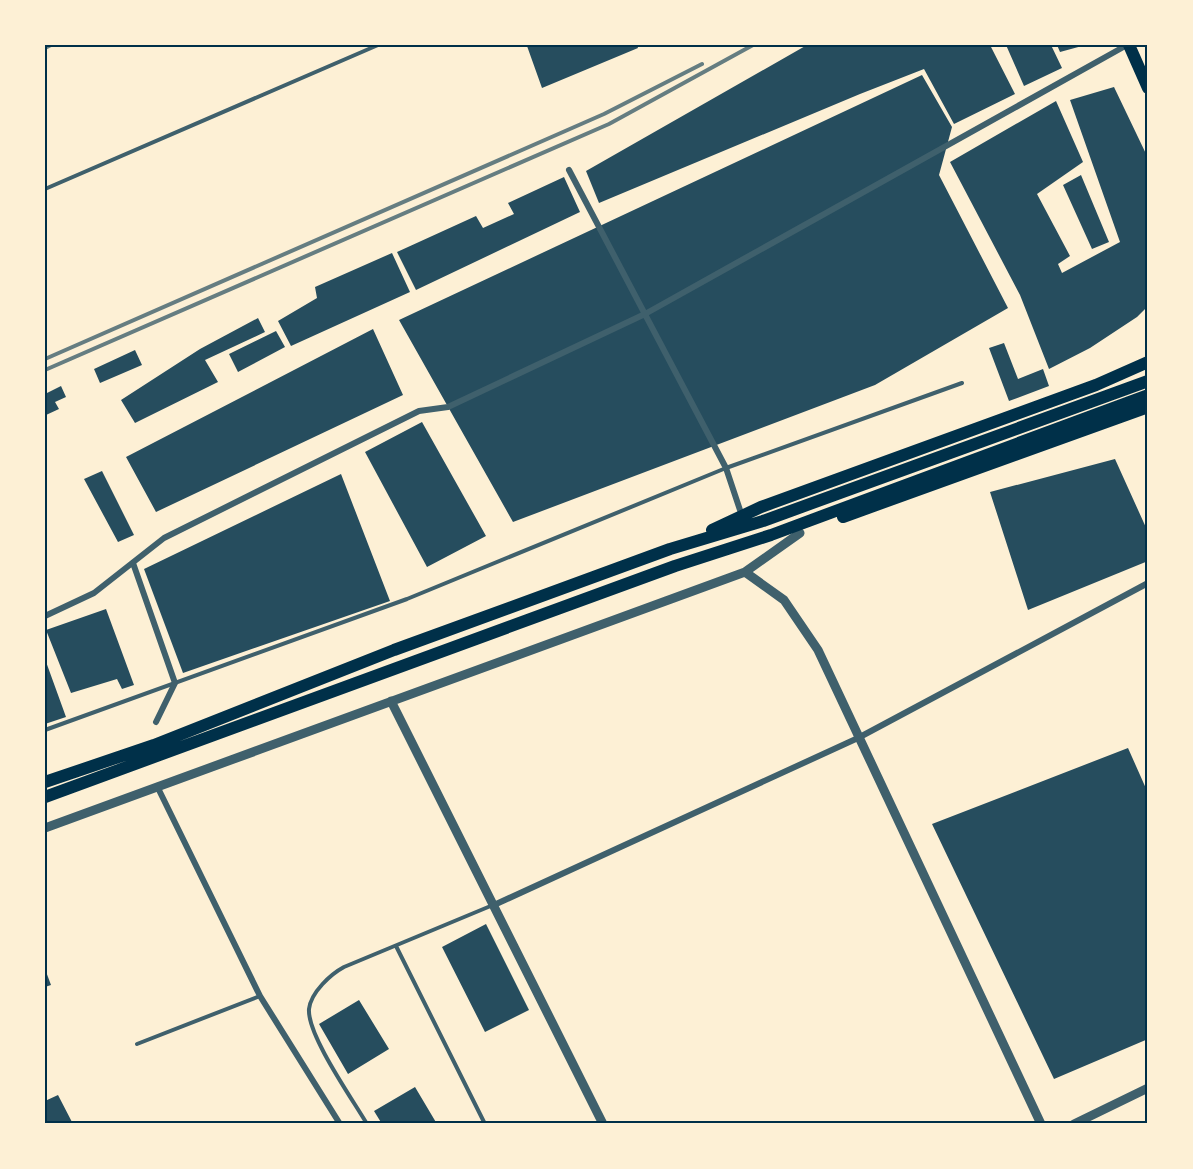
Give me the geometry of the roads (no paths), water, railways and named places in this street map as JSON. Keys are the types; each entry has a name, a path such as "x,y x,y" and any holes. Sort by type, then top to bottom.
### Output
{"main road":[{"path":"1128,45 1148,88"},
{"path":"670,549 782,499 1096,385 1148,362"},
{"path":"45,782 154,745 394,650 670,549 763,521 1148,381"},
{"path":"45,797 675,567 771,535 1148,395"},
{"path":"675,567 801,532 1148,407"}],"street":[{"path":"45,616 94,593 164,538 419,411 448,407 645,314 1128,45"},
{"path":"569,170 726,468 742,516"},
{"path":"45,828 745,572 801,532"},
{"path":"133,563 175,683 156,722"},
{"path":"745,572 784,600 818,650 1041,1124"},
{"path":"494,904 858,738 1148,583"},
{"path":"391,701 603,1124"},
{"path":"157,786 260,996 340,1124"},
{"path":"1074,1124 1148,1088"}],"lane":[{"path":"45,189 378,45"},
{"path":"45,730 407,599 726,468 962,383"},
{"path":"367,1124 328,1060 316,1034 309,1009 314,996 333,972 494,904"},
{"path":"396,946 485,1124"},
{"path":"137,1044 260,996"}],"railway":[{"path":"45,48 51,45"},
{"path":"45,370 609,124 753,45"},
{"path":"45,359 604,114 702,64"}]}
